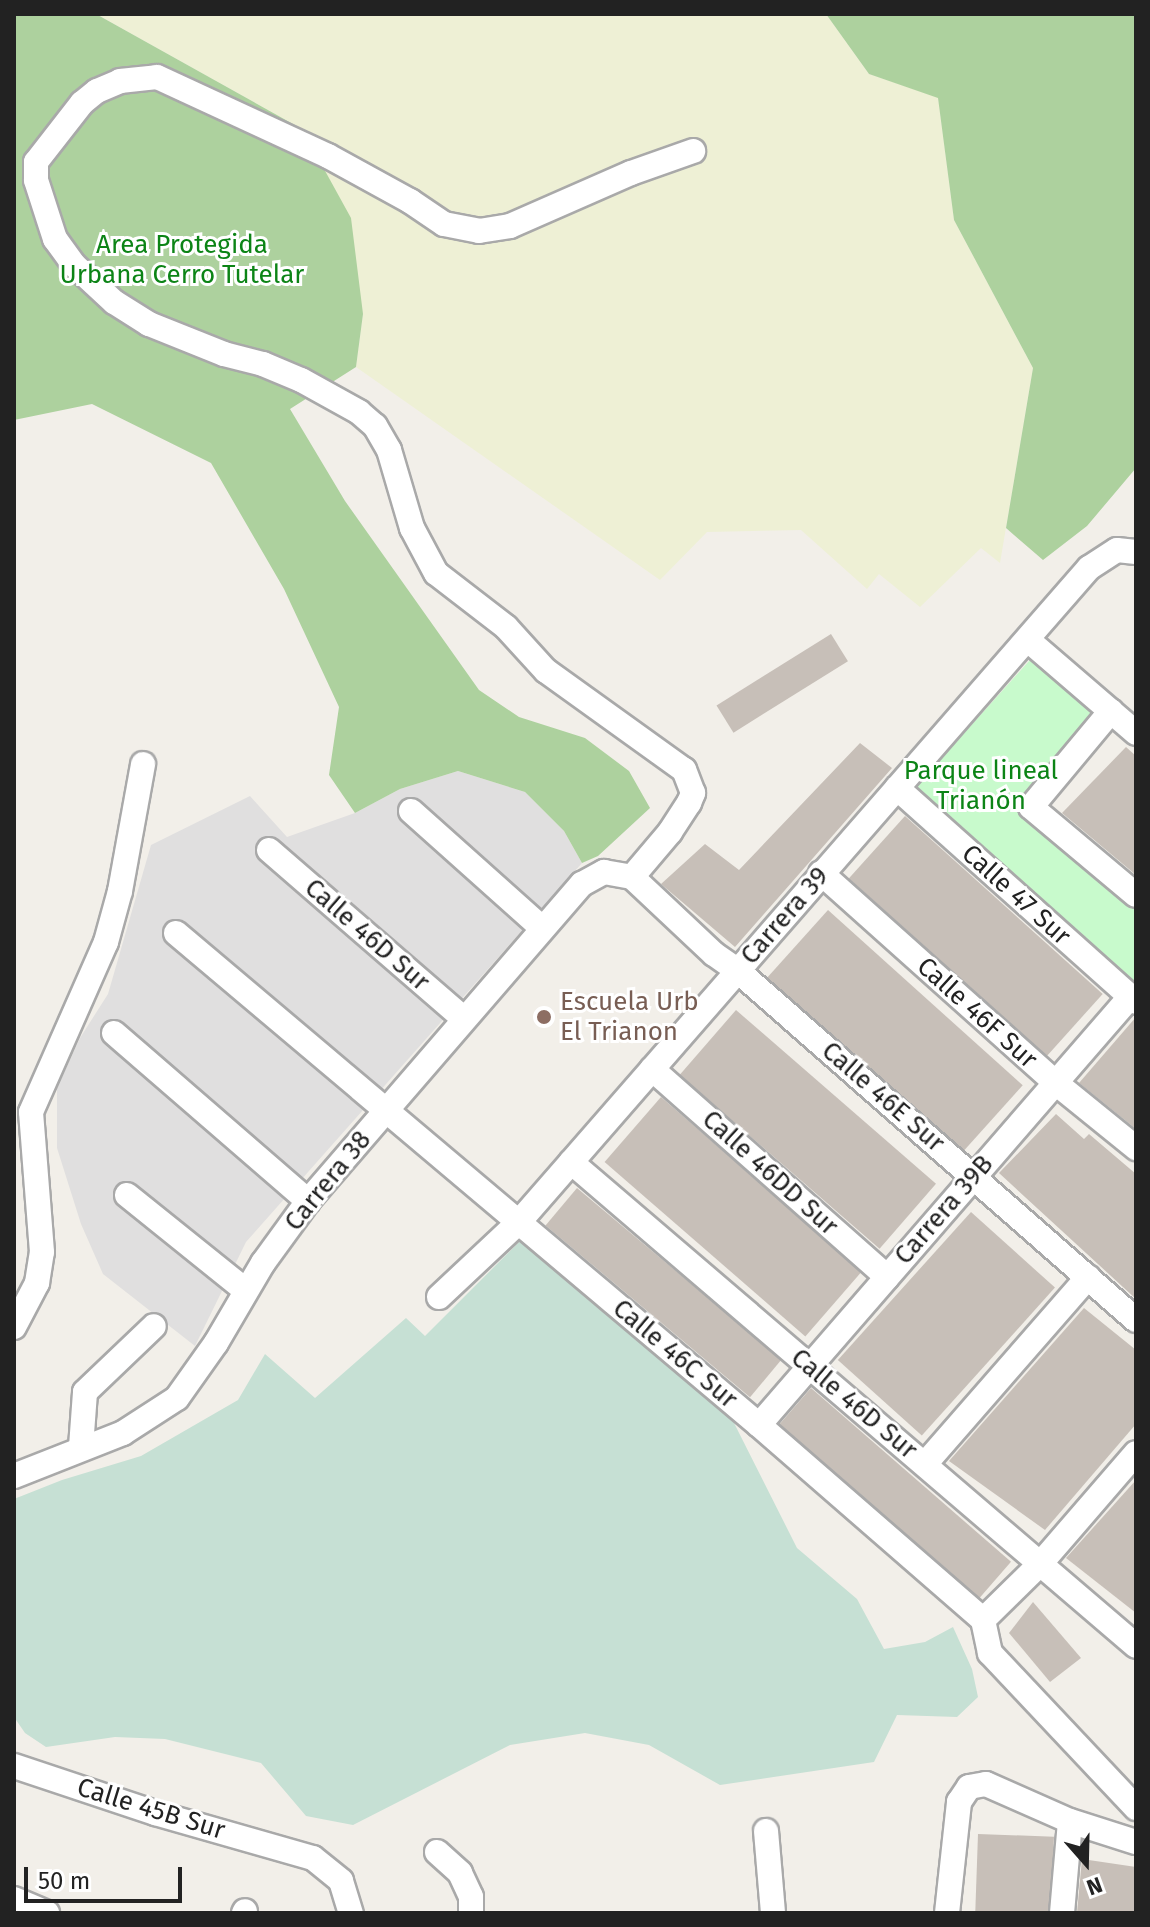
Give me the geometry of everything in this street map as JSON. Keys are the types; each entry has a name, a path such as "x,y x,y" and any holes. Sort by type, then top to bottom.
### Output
{"street":[{"path":"693,151 631,173 510,226 479,231 444,224 328,156 157,77 120,81 97,91 82,103 36,162 36,180 55,239 74,265 114,302 149,324 301,380 359,412 375,426 389,450 412,528 436,573 506,627 546,671 677,763 692,786 689,803 670,832 632,877 714,954 738,971"},
{"name":"Carrera 39","path":"439,1297 519,1222 821,873 1100,558 1117,550 1136,552"},
{"path":"1028,640 1136,733"},
{"path":"1111,711 1031,807 1136,895"},
{"path":"14,1327 37,1283 42,1252 31,1112 106,942 120,891 143,764"},
{"name":"Calle 47 Sur","path":"897,788 1133,999"},
{"path":"411,811 542,928"},
{"name":"Calle 46D Sur","path":"269,850 464,1019"},
{"name":"Carrera 38","path":"14,1476 123,1433 177,1398 216,1343 245,1290 308,1201 542,928 592,877 604,872 632,877"},
{"name":"Calle 46F Sur","path":"821,873 1057,1084 1136,1148"},
{"name":"Calle 46C Sur","path":"176,933 759,1425 983,1620"},
{"name":"Calle 46E Sur","path":"738,971 1136,1320"},
{"name":"Carrera 39B","path":"759,1425 972,1175 1133,999"},
{"path":"114,1033 308,1201"},
{"name":"Calle 46DD Sur","path":"652,1069 887,1277"},
{"name":"Calle 46D Sur","path":"571,1162 1136,1646"},
{"path":"127,1195 245,1290"},
{"path":"925,1464 1088,1277"},
{"path":"81,1447 85,1392 154,1326"},
{"path":"1136,1453 1041,1563 983,1620 990,1653 1136,1808"},
{"name":"Calle 45B Sur","path":"14,1766 155,1813 313,1858 341,1881 351,1913"},
{"path":"947,1913 959,1802 969,1787 986,1784 1070,1821 1136,1842"},
{"path":"1062,1913 1070,1821"},
{"path":"766,1831 773,1913"},
{"path":"437,1852 460,1873 471,1897 471,1913"},
{"path":"14,1899 47,1913"}],"shaded area":[{"path":"458,771 525,792 564,831 582,863 246,1242 195,1346 103,1274 81,1224 57,1148 57,1088 80,1038 108,994 151,845 250,796 287,837 355,813 400,789"}],"green space":[{"name":"Area Protegida Urbana Cerro Tutelar","path":"14,14 96,14 302,129 351,218 363,314 356,367 290,409 345,501 479,690 519,717 585,738 629,771 650,808 598,856 582,863 564,831 525,792 458,771 400,789 355,813 329,775 339,707 284,589 211,463 92,404 14,420"},
{"path":"96,14 826,14 869,74 938,97 954,220 1033,368 1000,563 981,548 920,607 879,574 867,589 801,530 707,532 660,580 356,367 363,314 302,129"},
{"path":"826,14 1136,14 1136,468 1087,526 1043,560 1006,528 1033,368 954,220 938,98 869,74"},
{"name":"Parque lineal Trianón","path":"1030,660 1098,717 1023,808 1136,909 1136,988 913,790"},
{"path":"522,1239 731,1417 797,1548 857,1599 884,1649 925,1642 953,1627 972,1669 978,1697 957,1717 897,1715 874,1762 720,1785 649,1745 585,1733 510,1745 353,1825 306,1816 261,1763 165,1739 115,1737 46,1747 25,1733 14,1717 14,1499 62,1480 141,1456 238,1400 265,1354 315,1398 406,1318 425,1336"}],"building":[{"path":"831,634 848,661 733,733 717,706"},
{"path":"860,743 892,768 735,947 661,884 705,844 739,870"},
{"path":"1126,747 1136,756 1136,875 1062,813"},
{"path":"905,816 1103,994 1046,1056 849,878"},
{"path":"828,910 1023,1085 962,1153 767,978"},
{"path":"736,1010 936,1184 880,1249 680,1075"},
{"path":"1136,1017 1136,1129 1079,1083"},
{"path":"661,1097 862,1272 805,1336 605,1162"},
{"path":"1056,1114 1084,1139 1089,1134 1136,1174 1136,1299 999,1173"},
{"path":"577,1188 782,1360 750,1397 546,1226"},
{"path":"971,1212 1055,1288 922,1435 838,1360"},
{"path":"1084,1308 1136,1350 1136,1424 1045,1530 949,1461"},
{"path":"811,1388 1011,1562 980,1598 780,1424"},
{"path":"1136,1480 1136,1613 1066,1558"},
{"path":"1033,1602 1081,1658 1050,1682 1009,1633"},
{"path":"978,1834 1054,1837 1051,1913 975,1913"},
{"path":"1082,1859 1136,1867 1136,1913 1077,1913"}],"place":[{"name":"Escuela Urb El Trianon","path":"544,1017"}]}
